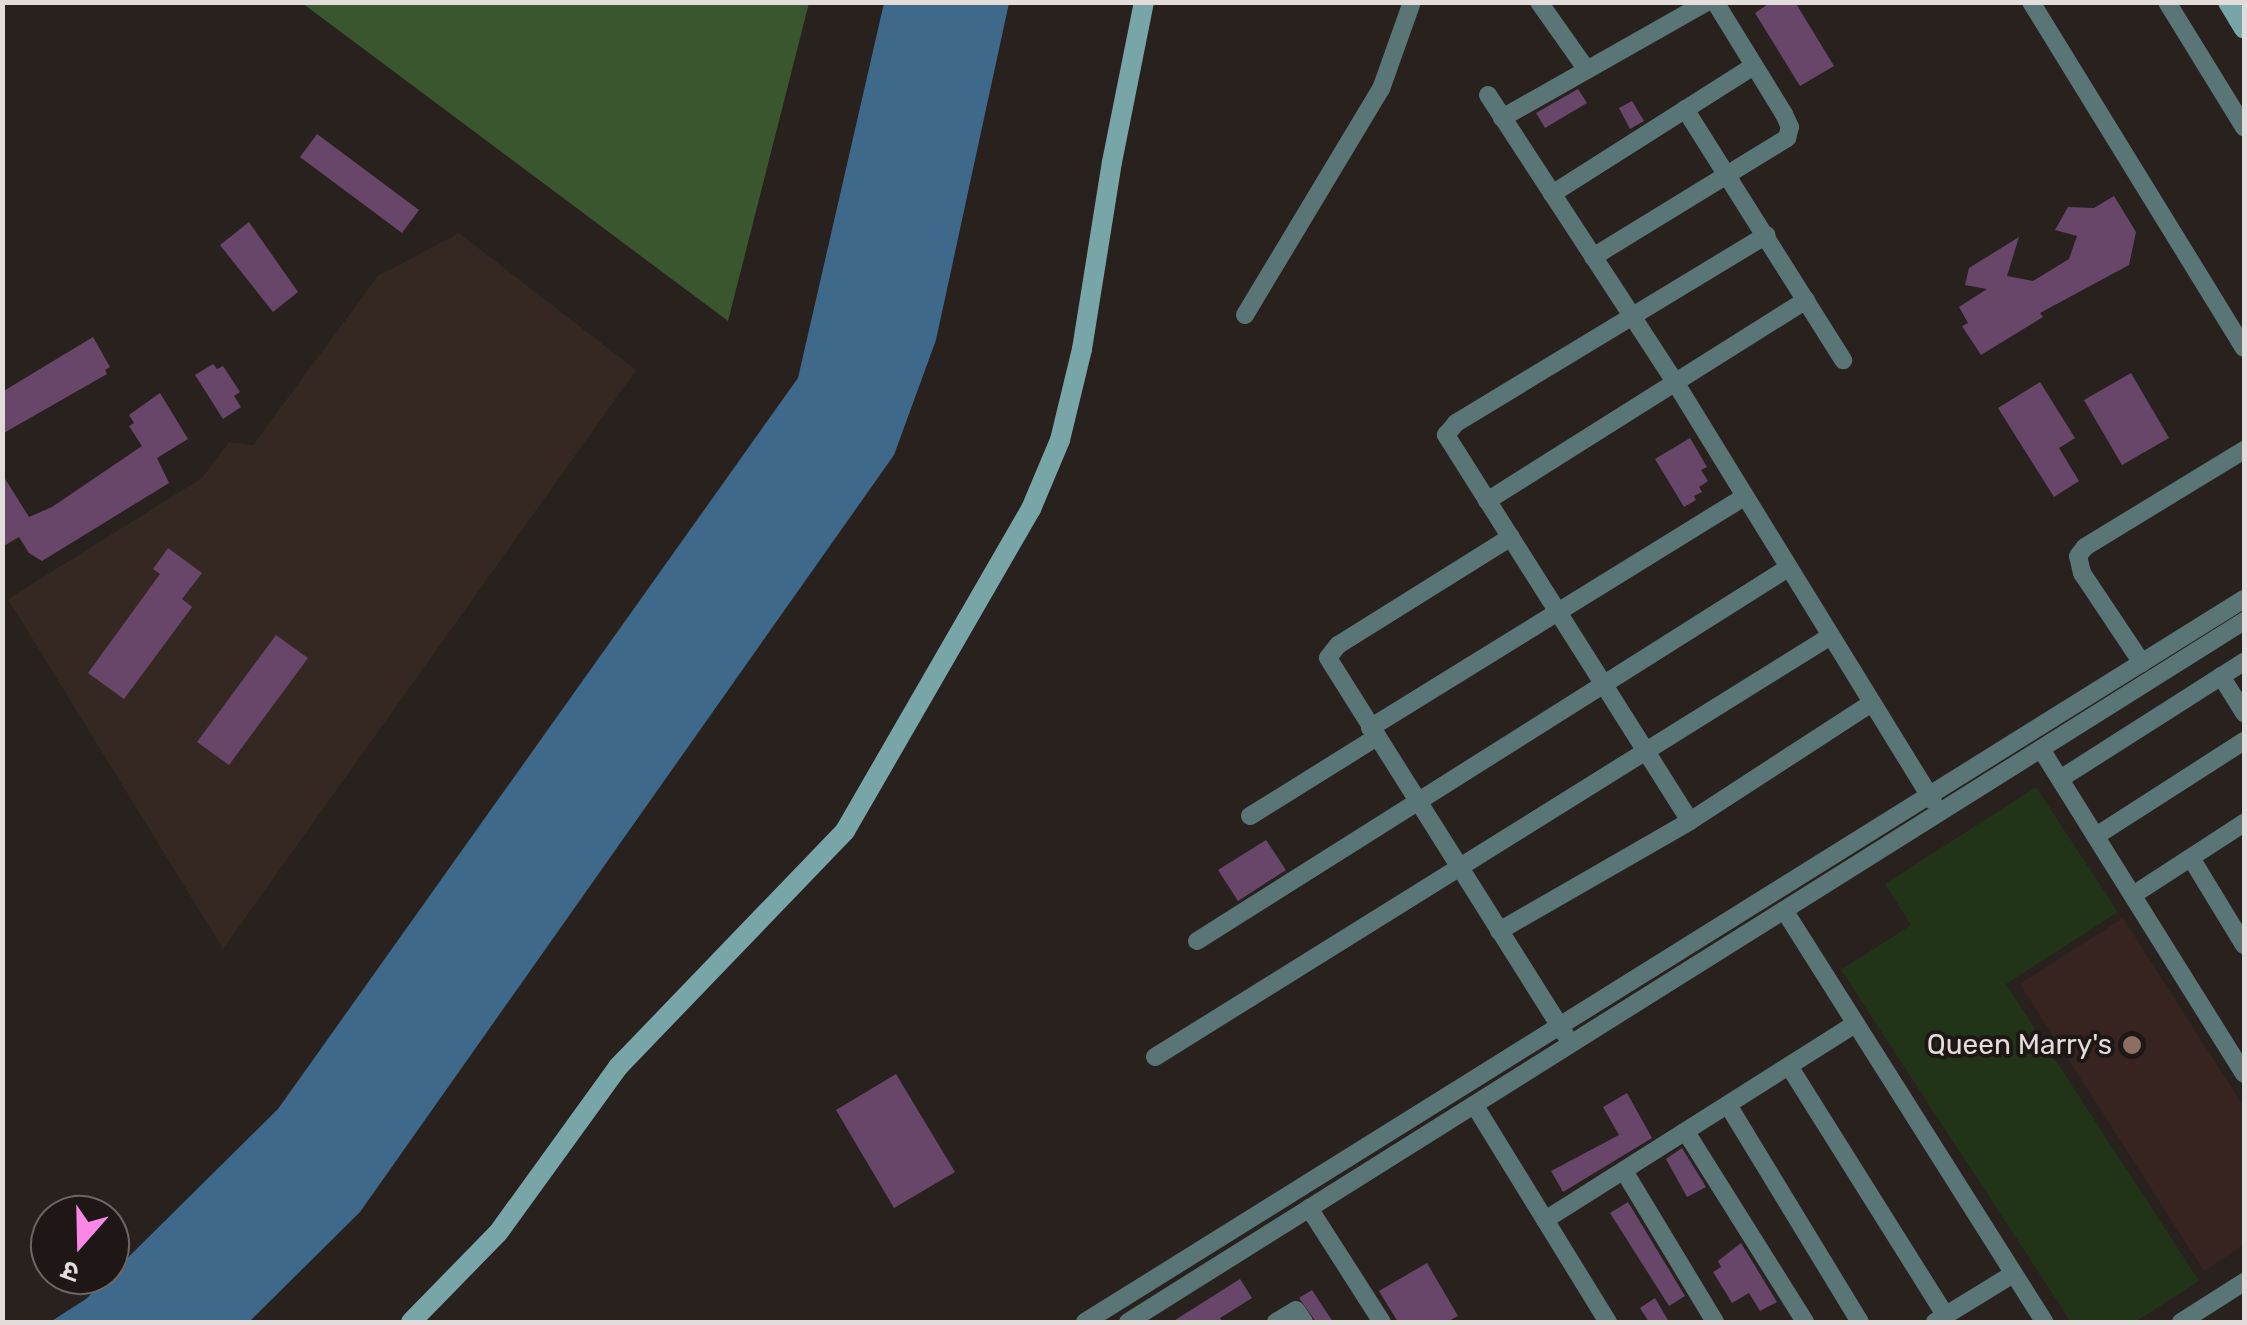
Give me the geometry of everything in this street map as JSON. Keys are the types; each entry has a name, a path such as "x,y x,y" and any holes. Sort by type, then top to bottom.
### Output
{"street":[{"path":"411,1322 498,1233 618,1067 844,831 1031,509 1060,440 1082,349 1112,162 1144,2"},
{"path":"1244,315 1381,89 1412,2"},
{"path":"1539,2 1587,70"},
{"path":"1502,118 1707,2"},
{"path":"1593,257 1778,145 1790,127 1715,2"},
{"path":"2031,2 2244,348"},
{"path":"2167,2 2244,127"},
{"path":"2228,2 2244,29"},
{"path":"1552,194 1754,66"},
{"path":"1488,96 1675,382 1742,498 1934,803"},
{"path":"1685,110 1842,360"},
{"path":"1690,821 1449,442 1449,428 1766,235"},
{"path":"1487,501 1806,300"},
{"path":"2142,663 2082,573 2078,556 2085,547 2244,450"},
{"path":"1250,816 1558,612 1742,498"},
{"path":"1511,538 1331,652 1330,666 1571,1044"},
{"path":"1197,941 1788,568"},
{"path":"1128,1322 1784,910 1934,803 2041,748 2111,694 2142,663 2244,599"},
{"path":"1086,1322 1560,1026 2111,694 2244,621"},
{"path":"1155,1057 1829,637"},
{"path":"2060,779 2244,662"},
{"path":"2221,676 2244,713"},
{"path":"1499,931 1690,821 1872,703"},
{"path":"2096,836 2244,740"},
{"path":"2041,748 2244,1074"},
{"path":"2133,896 2244,823"},
{"path":"2190,858 2244,945"},
{"path":"1784,910 2044,1322"},
{"path":"1545,1220 1855,1024"},
{"path":"1789,1066 1940,1319 2013,1274"},
{"path":"1728,1104 1860,1322"},
{"path":"1475,1106 1608,1322"},
{"path":"1686,1132 1805,1322"},
{"path":"1624,1171 1715,1322"},
{"path":"1310,1208 1382,1322"},
{"path":"2181,1322 2244,1282"},
{"path":"1276,1322 1296,1310 1304,1322"}],"shaded area":[{"path":"459,233 636,370 223,949 8,599 202,478 229,442 253,445 378,276"},
{"name":"Queen Marry's","path":"2123,918 2244,1107 2244,1245 2204,1271 2020,984"}],"green space":[{"path":"302,3 809,3 728,321"},
{"path":"2036,787 2118,912 2006,984 2199,1281 2135,1322 2071,1322 1841,970 1911,925 1885,884"}],"water":[{"path":"884,3 1009,3 936,340 894,455 360,1212 249,1322 50,1322 90,1295 130,1295 130,1255 278,1109 798,378"}],"building":[{"path":"1771,2 1795,2 1834,66 1800,86 1755,13"},
{"path":"1578,89 1587,103 1545,128 1536,113"},
{"path":"1632,101 1644,121 1630,129 1619,108"},
{"path":"317,134 419,210 402,233 300,157"},
{"path":"2114,196 2136,232 2129,265 2040,313 2043,317 1981,355 1962,326 1968,323 1959,307 1987,289 1965,285 1969,268 2019,237 2007,276 2033,281 2069,259 2077,236 2055,230 2068,207 2094,208"},
{"path":"249,222 298,292 273,312 220,245"},
{"path":"93,337 110,367 105,370 107,374 2,434 2,392"},
{"path":"213,364 217,369 223,366 240,392 234,396 241,407 223,419 195,375"},
{"path":"2131,373 2169,438 2122,465 2084,400"},
{"path":"2040,382 2075,438 2059,448 2079,481 2054,497 1998,408"},
{"path":"160,393 188,439 157,458 169,483 42,561 29,553 19,537 2,547 2,474 29,517 52,507 142,446 129,426 134,423 129,415"},
{"path":"1690,438 1707,467 1701,470 1708,481 1699,487 1702,492 1694,496 1696,500 1684,507 1655,459"},
{"path":"168,548 202,573 182,599 192,607 124,699 88,673 160,574 153,569"},
{"path":"276,635 308,658 229,765 197,742"},
{"path":"1266,840 1286,870 1238,901 1218,870"},
{"path":"896,1074 955,1172 894,1208 836,1110"},
{"path":"1627,1093 1652,1138 1563,1192 1551,1171 1619,1135 1603,1107"},
{"path":"1682,1148 1706,1187 1687,1197 1666,1159"},
{"path":"1628,1202 1685,1296 1669,1306 1610,1213"},
{"path":"1741,1243 1777,1302 1760,1311 1749,1293 1732,1303 1713,1272 1721,1267 1718,1261"},
{"path":"1427,1263 1458,1316 1447,1322 1398,1322 1379,1291"},
{"path":"1240,1279 1252,1298 1220,1318 1223,1322 1172,1322"},
{"path":"1312,1290 1333,1322 1316,1322 1299,1298"},
{"path":"1655,1298 1669,1322 1649,1322 1640,1308"}],"place":[{"name":"Queen Marry's","path":"2132,1045"}]}
